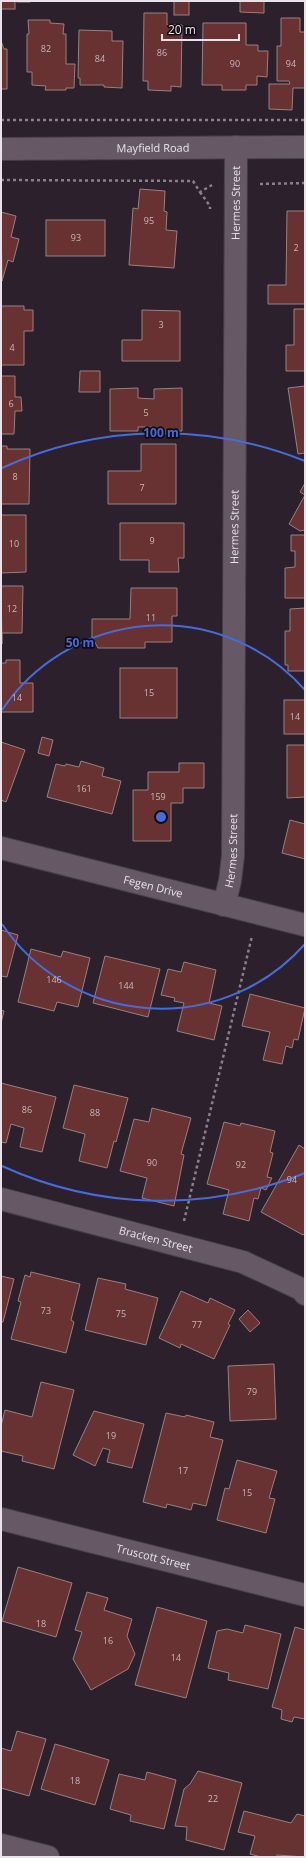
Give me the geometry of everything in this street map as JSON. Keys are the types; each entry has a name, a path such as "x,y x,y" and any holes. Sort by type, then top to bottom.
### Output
{"street":[{"name":"Hermes Street","path":"224,905 230,881 233,856 236,147"},
{"name":"Mayfield Road","path":"1,149 305,147"},
{"name":"Fegen Drive","path":"1,848 305,925"},
{"name":"Bracken Street","path":"1,1199 243,1262 301,1288 305,1294"},
{"name":"Truscott Street","path":"1,1519 304,1592"},
{"path":"1,1846 48,1857"}],"path":[{"path":"1,120 305,120"},
{"path":"1,180 193,181 210,206 210,213"},
{"path":"200,192 217,182"},
{"path":"252,184 305,184"},
{"path":"184,1223 252,933"}],"building":[{"path":"1,1 15,1 15,9 1,9"},
{"path":"30,1 30,2 17,2"},
{"path":"174,1 189,1 189,15 174,15"},
{"path":"240,1 264,1 264,13 240,12"},
{"path":"144,13 167,13 167,25 182,25 181,87 171,86 171,91 148,90 148,81 143,81"},
{"path":"281,18 300,18 300,32 305,32 305,88 293,88 292,110 269,109 269,84 290,84 289,81 277,81 277,46 281,46"},
{"path":"28,20 50,20 50,23 64,24 63,34 66,34 66,64 75,64 74,88 66,88 66,90 45,90 46,86 32,85 32,72 27,72 27,34 29,34"},
{"path":"203,23 246,23 246,45 258,45 258,51 268,51 267,77 257,76 257,85 246,85 246,90 222,90 222,85 202,85"},
{"path":"79,30 112,31 112,41 123,41 122,88 104,87 104,85 80,85 80,78 78,78"},
{"path":"1,41 4,49 7,49 7,89 1,89"},
{"path":"140,189 165,191 164,211 167,212 166,230 177,231 174,268 129,265 133,208 138,209"},
{"path":"287,211 305,211 305,304 268,304 268,285 286,285"},
{"path":"1,212 16,216 11,237 19,239 13,262 8,260 2,281"},
{"path":"46,220 105,220 105,256 46,256"},
{"path":"1,306 24,306 24,310 33,310 33,331 24,331 24,365 1,365"},
{"path":"294,309 305,309 305,371 286,371 286,345 294,345"},
{"path":"142,310 180,311 180,361 122,361 122,340 142,340"},
{"path":"80,371 100,371 100,392 79,392"},
{"path":"1,376 15,376 15,397 21,397 22,411 15,411 14,434 1,434"},
{"path":"305,386 305,453 298,454 288,388"},
{"path":"138,388 138,398 154,399 154,389 182,388 182,431 154,431 154,427 138,427 138,431 110,431 110,389"},
{"path":"141,444 176,444 176,504 108,504 108,471 141,471"},
{"path":"1,446 7,446 7,449 30,449 29,504 1,504"},
{"path":"305,483 305,495 300,492"},
{"path":"305,495 305,530 300,531 289,524"},
{"path":"1,515 26,515 26,572 1,573"},
{"path":"120,523 184,523 184,558 178,558 179,572 149,572 149,560 120,560"},
{"path":"291,535 305,535 305,598 285,598 285,568 295,567 295,551 291,551"},
{"path":"1,586 23,586 22,633 2,633 2,644"},
{"path":"131,588 177,588 177,616 172,616 172,642 145,642 145,648 98,648 92,637 92,619 130,619"},
{"path":"305,608 305,671 288,671 288,665 285,665 285,631 290,631 290,609"},
{"path":"6,660 20,660 20,683 33,683 33,712 1,712 1,663 6,663"},
{"path":"120,668 177,668 177,718 120,718"},
{"path":"284,700 305,700 305,734 284,734"},
{"path":"42,737 53,740 49,756 38,753"},
{"path":"1,742 25,750 6,802 1,800"},
{"path":"287,745 305,745 305,797 287,798"},
{"path":"81,761 104,768 102,776 121,781 112,814 47,797 56,764 65,766 66,764 79,767"},
{"path":"179,763 204,763 204,788 183,788 183,803 171,803 171,841 133,841 133,790 148,790 148,772 179,772"},
{"path":"290,820 305,824 305,859 282,853"},
{"path":"1,930 18,935 7,977 1,976"},
{"path":"31,949 61,957 63,951 90,958 78,1007 57,1002 54,1011 18,1002"},
{"path":"105,956 160,969 148,1017 93,1003"},
{"path":"184,962 216,970 209,1003 222,1006 214,1040 177,1031 184,1003 174,1001 175,998 161,995 168,969 181,972"},
{"path":"250,994 305,1008 298,1040 294,1039 292,1048 286,1046 282,1064 263,1060 270,1032 242,1026"},
{"path":"1,1010 4,1011 1,1023"},
{"path":"1,1083 56,1097 42,1152 20,1147 24,1128 11,1124 6,1143 1,1142"},
{"path":"74,1085 128,1098 107,1168 79,1161 85,1134 63,1128"},
{"path":"152,1108 191,1118 181,1154 184,1155 174,1206 142,1198 147,1178 120,1171 134,1119 149,1122"},
{"path":"224,1122 240,1126 241,1123 275,1131 270,1152 273,1153 267,1177 272,1178 266,1190 261,1188 258,1199 254,1198 249,1221 223,1214 229,1190 207,1184"},
{"path":"299,1145 305,1149 305,1233 303,1235 261,1212"},
{"path":"31,1272 80,1284 71,1320 74,1322 66,1353 11,1339 21,1302 18,1301 25,1275 30,1277"},
{"path":"1,1276 14,1279 3,1322 1,1322"},
{"path":"98,1278 126,1284 125,1289 158,1298 146,1345 85,1330"},
{"path":"181,1291 208,1303 210,1298 235,1310 228,1324 230,1325 214,1359 181,1344 180,1348 159,1338"},
{"path":"248,1310 260,1323 250,1332 239,1319"},
{"path":"274,1364 276,1419 230,1421 228,1366"},
{"path":"41,1382 74,1390 54,1469 22,1461 23,1456 1,1451 1,1426 5,1410 32,1417"},
{"path":"94,1411 144,1424 132,1468 107,1462 110,1450 103,1448 95,1466 73,1455"},
{"path":"166,1413 185,1417 186,1415 214,1422 210,1437 223,1440 206,1506 193,1503 191,1510 167,1504 166,1508 143,1502"},
{"path":"237,1460 277,1471 269,1498 275,1499 266,1533 217,1520 225,1488 229,1489"},
{"path":"18,1567 72,1583 56,1637 2,1621"},
{"path":"87,1592 108,1598 104,1610 132,1619 127,1636 135,1654 128,1669 91,1690 73,1659 82,1632 75,1630"},
{"path":"157,1607 207,1621 186,1698 135,1685"},
{"path":"245,1625 281,1634 268,1689 228,1680 229,1673 208,1668 217,1631 227,1629 243,1633"},
{"path":"295,1627 305,1630 305,1719 294,1717 292,1722 281,1719 282,1710 272,1707"},
{"path":"17,1731 46,1739 29,1796 1,1788 1,1748 11,1751"},
{"path":"55,1744 109,1760 95,1805 41,1789"},
{"path":"198,1771 242,1783 224,1850 186,1840 187,1827 175,1826 184,1789 190,1784"},
{"path":"147,1772 176,1780 164,1829 130,1821 131,1815 110,1809 119,1774 145,1780"},
{"path":"244,1811 291,1823 297,1814 305,1816 305,1857 277,1855 276,1857 261,1857 250,1854 255,1836 238,1832"}]}
